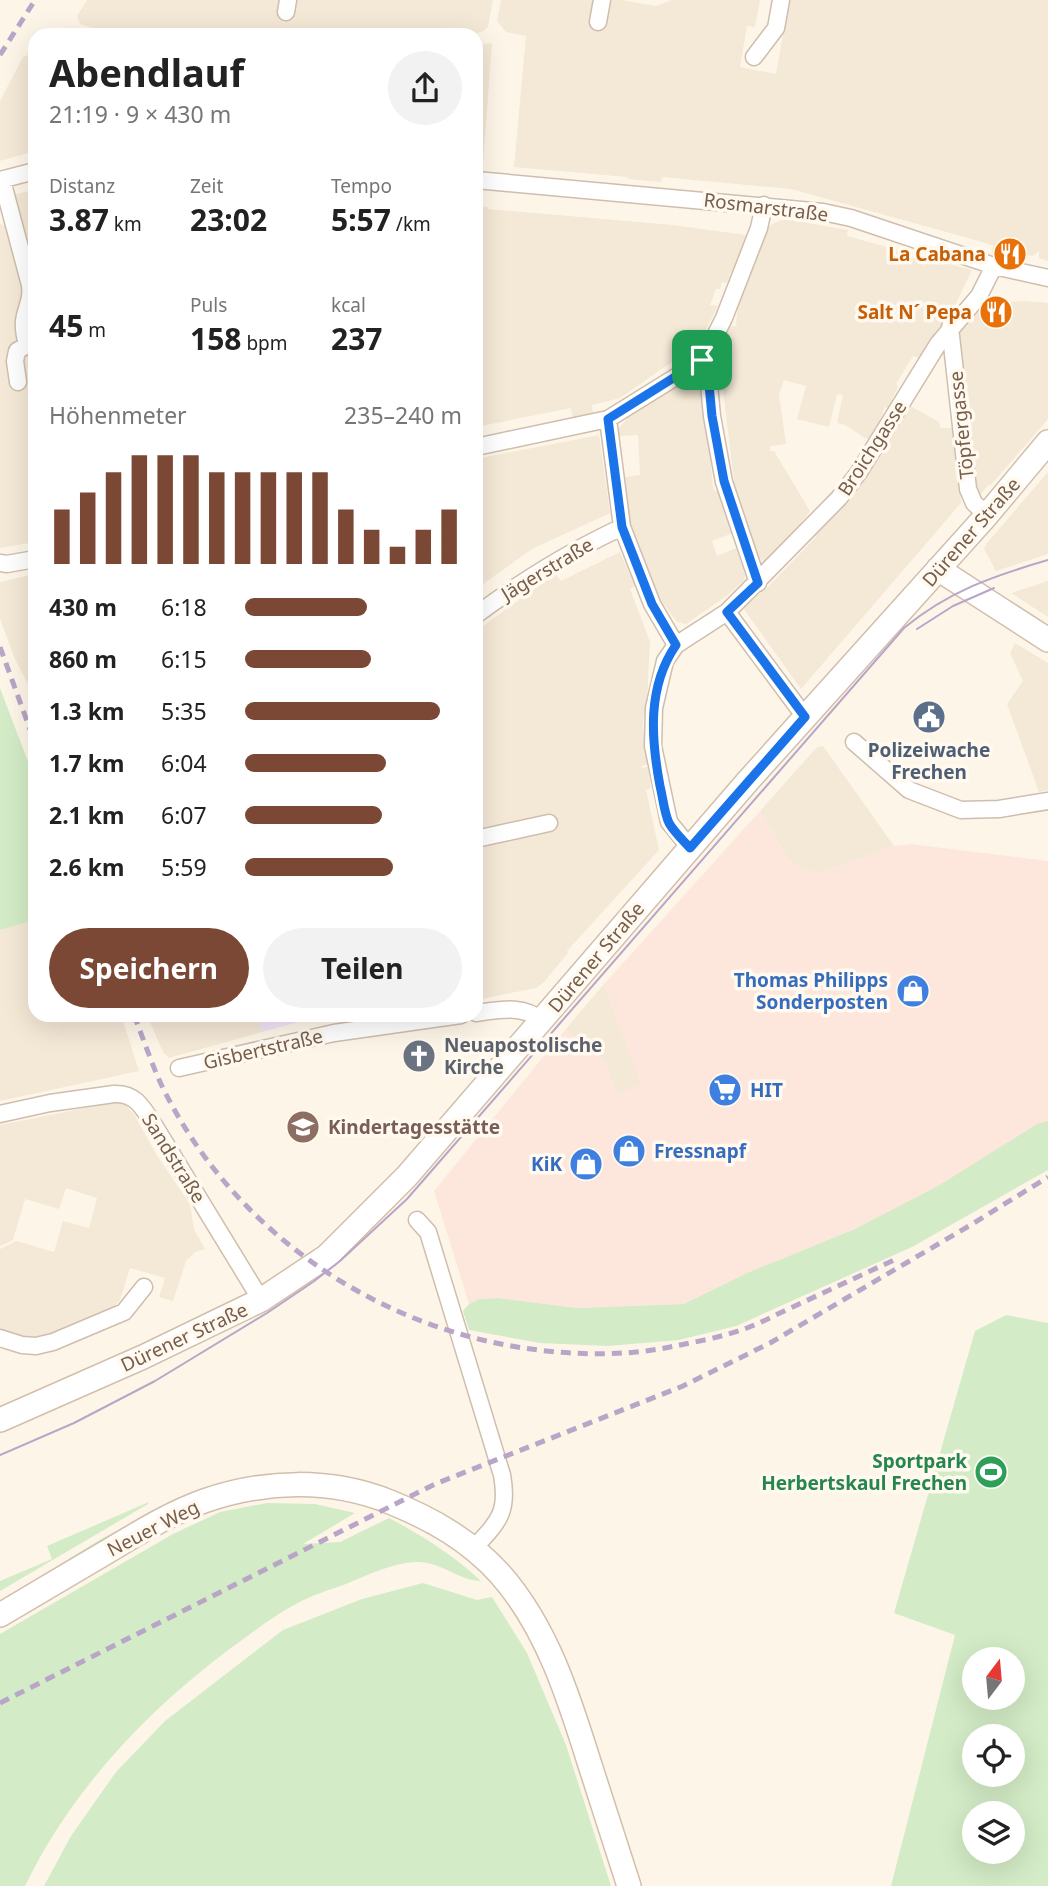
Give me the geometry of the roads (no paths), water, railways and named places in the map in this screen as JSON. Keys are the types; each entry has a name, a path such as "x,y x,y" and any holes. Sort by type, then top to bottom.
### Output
{"main road":[{"name":"Dürener Straße","path":"0,1420 143,1357 261,1300 327,1256 387,1198 690,848 987,515 1048,442"},
{"path":"938,569 1048,639"},
{"name":"Neuer Weg","path":"0,1615 160,1520 205,1501 244,1490 288,1484 326,1484 366,1492 427,1517 473,1549 501,1575 545,1643 570,1703 629,1886"}],"street":[{"path":"598,22 602,0"},
{"path":"754,57 776,28 781,0"},
{"path":"28,173 1,180 28,278"},
{"name":"Rosmarstraße","path":"483,181 823,212 851,218 994,266 1048,278"},
{"path":"483,446 608,419 702,360 724,318 759,229 764,205"},
{"name":"Broichgasse","path":"676,645 727,612 839,498 859,472 950,327 979,296 994,266"},
{"path":"28,308 23,324 28,337"},
{"name":"Töpfergasse","path":"950,327 968,489 974,503 987,515"},
{"path":"18,382 15,361 17,351 28,346"},
{"path":"702,360 708,374 712,416 724,481 758,583"},
{"path":"608,419 622,527 652,604 676,645 665,661 659,679 654,708 653,746 669,822 690,848"},
{"name":"Jägerstraße","path":"483,610 516,585 573,550 622,527"},
{"path":"0,563 28,560"},
{"path":"727,612 805,717"},
{"path":"854,742 909,790 961,810 999,809 1048,802"},
{"path":"483,837 549,823"},
{"path":"483,1013 523,1010 542,1021"},
{"name":"Gisbertstraße","path":"179,1068 334,1033 400,1022"},
{"name":"Sandstraße","path":"0,1114 50,1103 114,1094 123,1093 135,1098 261,1300"},
{"path":"418,1220 428,1232 502,1475 505,1494 501,1517 473,1549"},
{"path":"0,1338 22,1345 36,1346 53,1342 124,1312 144,1287"}],"tram line":[{"path":"0,1455 74,1423 155,1381 267,1313 340,1261 407,1199 904,628 955,594 1009,572 1048,560"},
{"path":"917,629 953,606 994,588"}],"railway":[{"path":"0,55 35,0"},
{"path":"0,647 28,724"},
{"path":"137,1022 161,1084 189,1134 224,1181 263,1222 307,1259 355,1290 407,1315 461,1334 517,1347 555,1352 613,1354 670,1347 747,1328 896,1259"},
{"path":"0,1703 435,1484 683,1386 770,1343 1048,1177"}],"place":[{"name":"La Cabana","path":"1010,254"},
{"name":"Salt N´ Pepa","path":"996,312"},
{"name":"Polizeiwache Frechen","path":"929,717"},
{"name":"Thomas Philipps Sonderposten","path":"913,991"},
{"name":"Neuapostolische Kirche","path":"419,1056"},
{"name":"HIT","path":"725,1090"},
{"name":"Kindertagesstätte","path":"303,1127"},
{"name":"Fressnapf","path":"629,1151"},
{"name":"KiK","path":"586,1164"},
{"name":"Sportpark Herbertskaul Frechen","path":"991,1472"}]}
